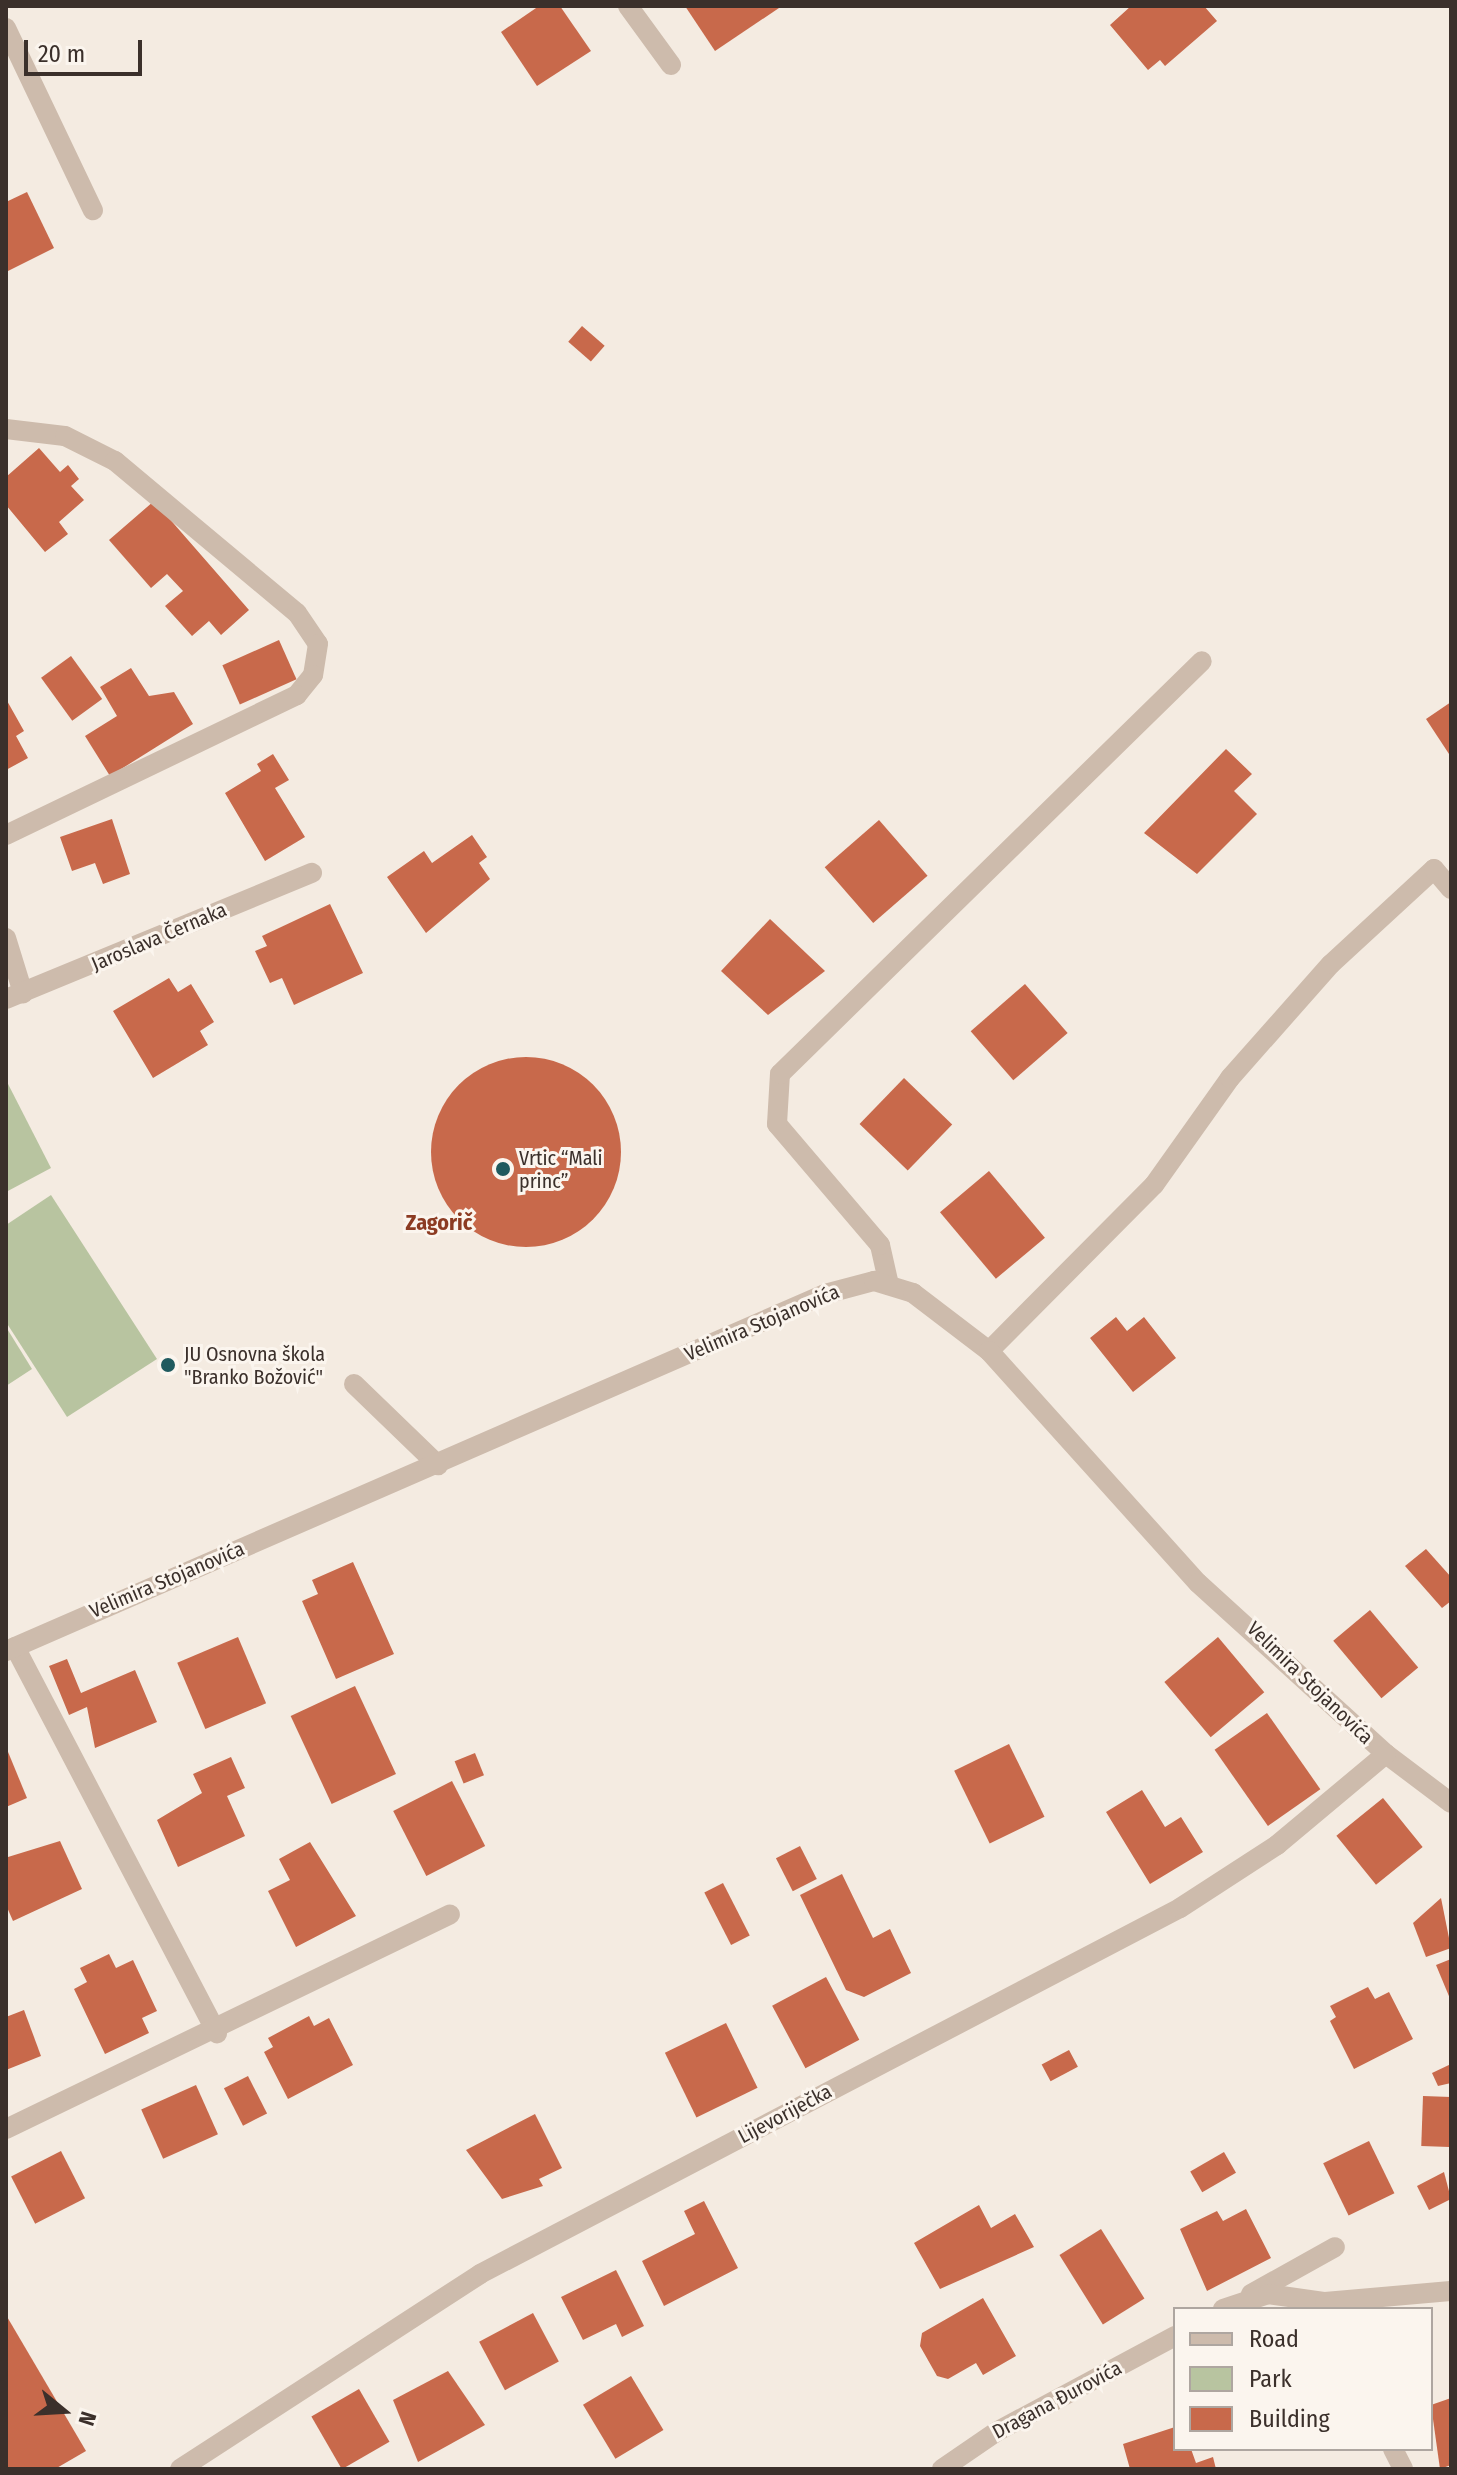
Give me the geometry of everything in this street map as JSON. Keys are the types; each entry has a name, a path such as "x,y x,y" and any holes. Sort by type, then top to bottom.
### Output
{"street":[{"path":"628,6 671,65"},
{"path":"6,28 93,210"},
{"path":"6,429 65,436 115,461 297,613 318,644 317,660 297,695 6,835"},
{"path":"889,1285 880,1245 777,1124 780,1074 1202,661"},
{"path":"989,1351 1154,1185 1230,1078 1331,964 1434,869 1451,889"},
{"name":"Jaroslava Černaka","path":"15,996 312,873"},
{"path":"6,938 15,996"},
{"name":"Velimira Stojanovića","path":"10,1649 825,1294 853,1283 889,1285 941,1310 989,1351 1198,1583 1386,1754 1451,1803"},
{"path":"354,1384 438,1465"},
{"path":"10,1649 217,2033"},
{"name":"Lijevoriječka","path":"180,2469 480,2274 1180,1908 1277,1845 1386,1754"},
{"path":"6,2129 217,2033 450,1914"},
{"path":"1228,2306 1335,2247"},
{"path":"1228,2306 1268,2294 1327,2306 1451,2291"},
{"name":"Dragana Đurovića","path":"942,2469 996,2432 1173,2337"},
{"path":"1394,2451 1403,2469"}],"green space":[{"path":"6,1080 51,1168 6,1192"},
{"path":"51,1195 157,1359 67,1417 6,1322 6,1225"},
{"path":"6,1327 32,1369 6,1386"}],"building":[{"path":"539,6 560,6 591,51 537,86 501,32"},
{"path":"685,6 778,6 779,8 715,51"},
{"path":"1131,6 1204,6 1217,21 1165,66 1160,60 1148,70 1110,25"},
{"path":"27,192 54,248 6,272 6,202"},
{"path":"582,326 605,346 591,362 568,342"},
{"path":"39,448 60,472 68,465 79,479 71,486 84,500 59,522 68,534 45,552 6,505 6,477"},
{"path":"154,501 249,610 221,635 209,621 192,636 165,606 183,591 167,574 151,588 109,540"},
{"path":"279,640 296,679 240,705 222,665"},
{"path":"71,656 102,699 72,721 41,678"},
{"path":"131,668 149,696 174,692 193,724 110,776 85,736 117,716 100,687"},
{"path":"6,699 24,731 16,736 28,758 6,770"},
{"path":"1451,702 1451,757 1426,719"},
{"path":"1226,749 1252,774 1234,791 1257,814 1197,874 1144,833"},
{"path":"273,754 289,780 275,788 305,837 265,861 225,793 261,771 257,764"},
{"path":"112,819 130,874 103,884 95,863 72,871 60,837"},
{"path":"879,820 928,876 873,923 825,867"},
{"path":"472,835 487,857 479,863 490,879 426,933 387,877 424,851 432,863"},
{"path":"330,904 363,973 294,1005 282,978 270,983 255,951 267,946 262,936"},
{"path":"770,919 825,971 768,1015 721,971"},
{"path":"169,978 178,992 191,984 214,1022 200,1031 208,1045 153,1078 113,1011"},
{"path":"1025,984 1068,1033 1013,1080 971,1031"},
{"path":"526,1057 562,1064 593,1085 614,1116 621,1152 614,1188 593,1219 562,1240 526,1247 490,1240 459,1219 438,1188 431,1152 438,1116 459,1085 490,1064"},
{"path":"904,1078 952,1125 908,1171 860,1124"},
{"path":"989,1171 1045,1238 996,1279 940,1212"},
{"path":"1116,1317 1127,1331 1144,1317 1176,1358 1133,1392 1090,1338"},
{"path":"1426,1549 1451,1577 1451,1601 1442,1608 1405,1566"},
{"path":"353,1562 394,1654 336,1679 302,1601 318,1594 312,1580"},
{"path":"1370,1610 1418,1667 1381,1698 1333,1641"},
{"path":"238,1637 266,1703 205,1729 177,1663"},
{"path":"1218,1637 1264,1692 1211,1737 1164,1682"},
{"path":"67,1659 81,1693 135,1670 157,1722 95,1748 87,1707 69,1715 49,1666"},
{"path":"355,1686 396,1774 332,1804 291,1716"},
{"path":"1267,1713 1320,1789 1268,1826 1215,1750"},
{"path":"1009,1744 1045,1817 990,1844 954,1771"},
{"path":"6,1747 27,1798 6,1807"},
{"path":"475,1753 484,1775 464,1783 455,1761"},
{"path":"231,1757 245,1788 227,1796 245,1836 178,1867 157,1820 202,1793 193,1774"},
{"path":"452,1781 485,1846 426,1876 393,1811"},
{"path":"1142,1790 1165,1827 1181,1817 1203,1852 1150,1884 1106,1812"},
{"path":"1383,1798 1423,1847 1376,1885 1336,1836"},
{"path":"60,1841 82,1889 13,1921 6,1905 8,1857"},
{"path":"310,1842 356,1916 296,1947 268,1891 290,1880 279,1859"},
{"path":"800,1846 817,1879 793,1891 776,1858"},
{"path":"842,1874 873,1938 890,1929 911,1973 864,1997 846,1990 800,1895"},
{"path":"723,1883 750,1936 731,1945 704,1893"},
{"path":"1441,1898 1451,1948 1426,1957 1413,1923"},
{"path":"109,1954 116,1968 133,1960 157,2011 142,2018 149,2033 105,2054 74,1989 87,1982 80,1968"},
{"path":"1451,1959 1451,2001 1436,1965"},
{"path":"826,1977 859,2040 805,2068 772,2006"},
{"path":"1368,1987 1375,1999 1389,1992 1413,2039 1354,2069 1330,2021 1336,2017 1330,2006"},
{"path":"24,2010 41,2056 6,2070 6,2017"},
{"path":"309,2016 314,2026 329,2018 353,2065 288,2099 264,2052 273,2047 268,2038"},
{"path":"726,2023 758,2088 696,2118 665,2053"},
{"path":"1069,2050 1078,2067 1051,2081 1042,2065"},
{"path":"1451,2064 1451,2083 1438,2086 1432,2073"},
{"path":"248,2076 267,2113 243,2126 224,2088"},
{"path":"196,2085 218,2134 163,2159 141,2109"},
{"path":"1423,2096 1451,2097 1449,2147 1421,2146"},
{"path":"535,2114 562,2168 539,2179 543,2186 502,2199 466,2150"},
{"path":"1369,2141 1394,2193 1349,2215 1323,2163"},
{"path":"61,2151 85,2198 35,2224 11,2176"},
{"path":"1224,2152 1236,2173 1202,2192 1190,2172"},
{"path":"1444,2172 1451,2199 1429,2210 1417,2186"},
{"path":"704,2201 738,2268 664,2306 642,2261 695,2234 684,2211"},
{"path":"979,2205 991,2228 1015,2214 1034,2247 940,2289 914,2243"},
{"path":"1246,2209 1271,2258 1207,2291 1180,2229 1217,2211 1223,2221"},
{"path":"1101,2229 1144,2299 1103,2325 1059,2255"},
{"path":"616,2270 644,2326 622,2337 616,2324 583,2340 561,2297"},
{"path":"983,2298 1016,2356 983,2375 976,2363 948,2379 937,2376 920,2346 922,2333"},
{"path":"533,2313 559,2362 505,2390 479,2342"},
{"path":"6,2315 86,2451 55,2469 6,2469"},
{"path":"448,2371 485,2425 418,2462 393,2400"},
{"path":"631,2376 663,2430 615,2459 583,2405"},
{"path":"359,2389 390,2442 342,2469 311,2416"},
{"path":"1451,2398 1451,2465 1440,2469 1433,2419 1433,2404"},
{"path":"1173,2428 1173,2451 1192,2451 1196,2463 1213,2457 1216,2469 1130,2469 1123,2444"}],"place":[{"name":"Vrtic “Mali princ”","path":"503,1169"},
{"name":"JU Osnovna škola \"Branko Božović\"","path":"168,1365"}],"district":[{"name":"Zagorič","path":"439,1223"}]}
